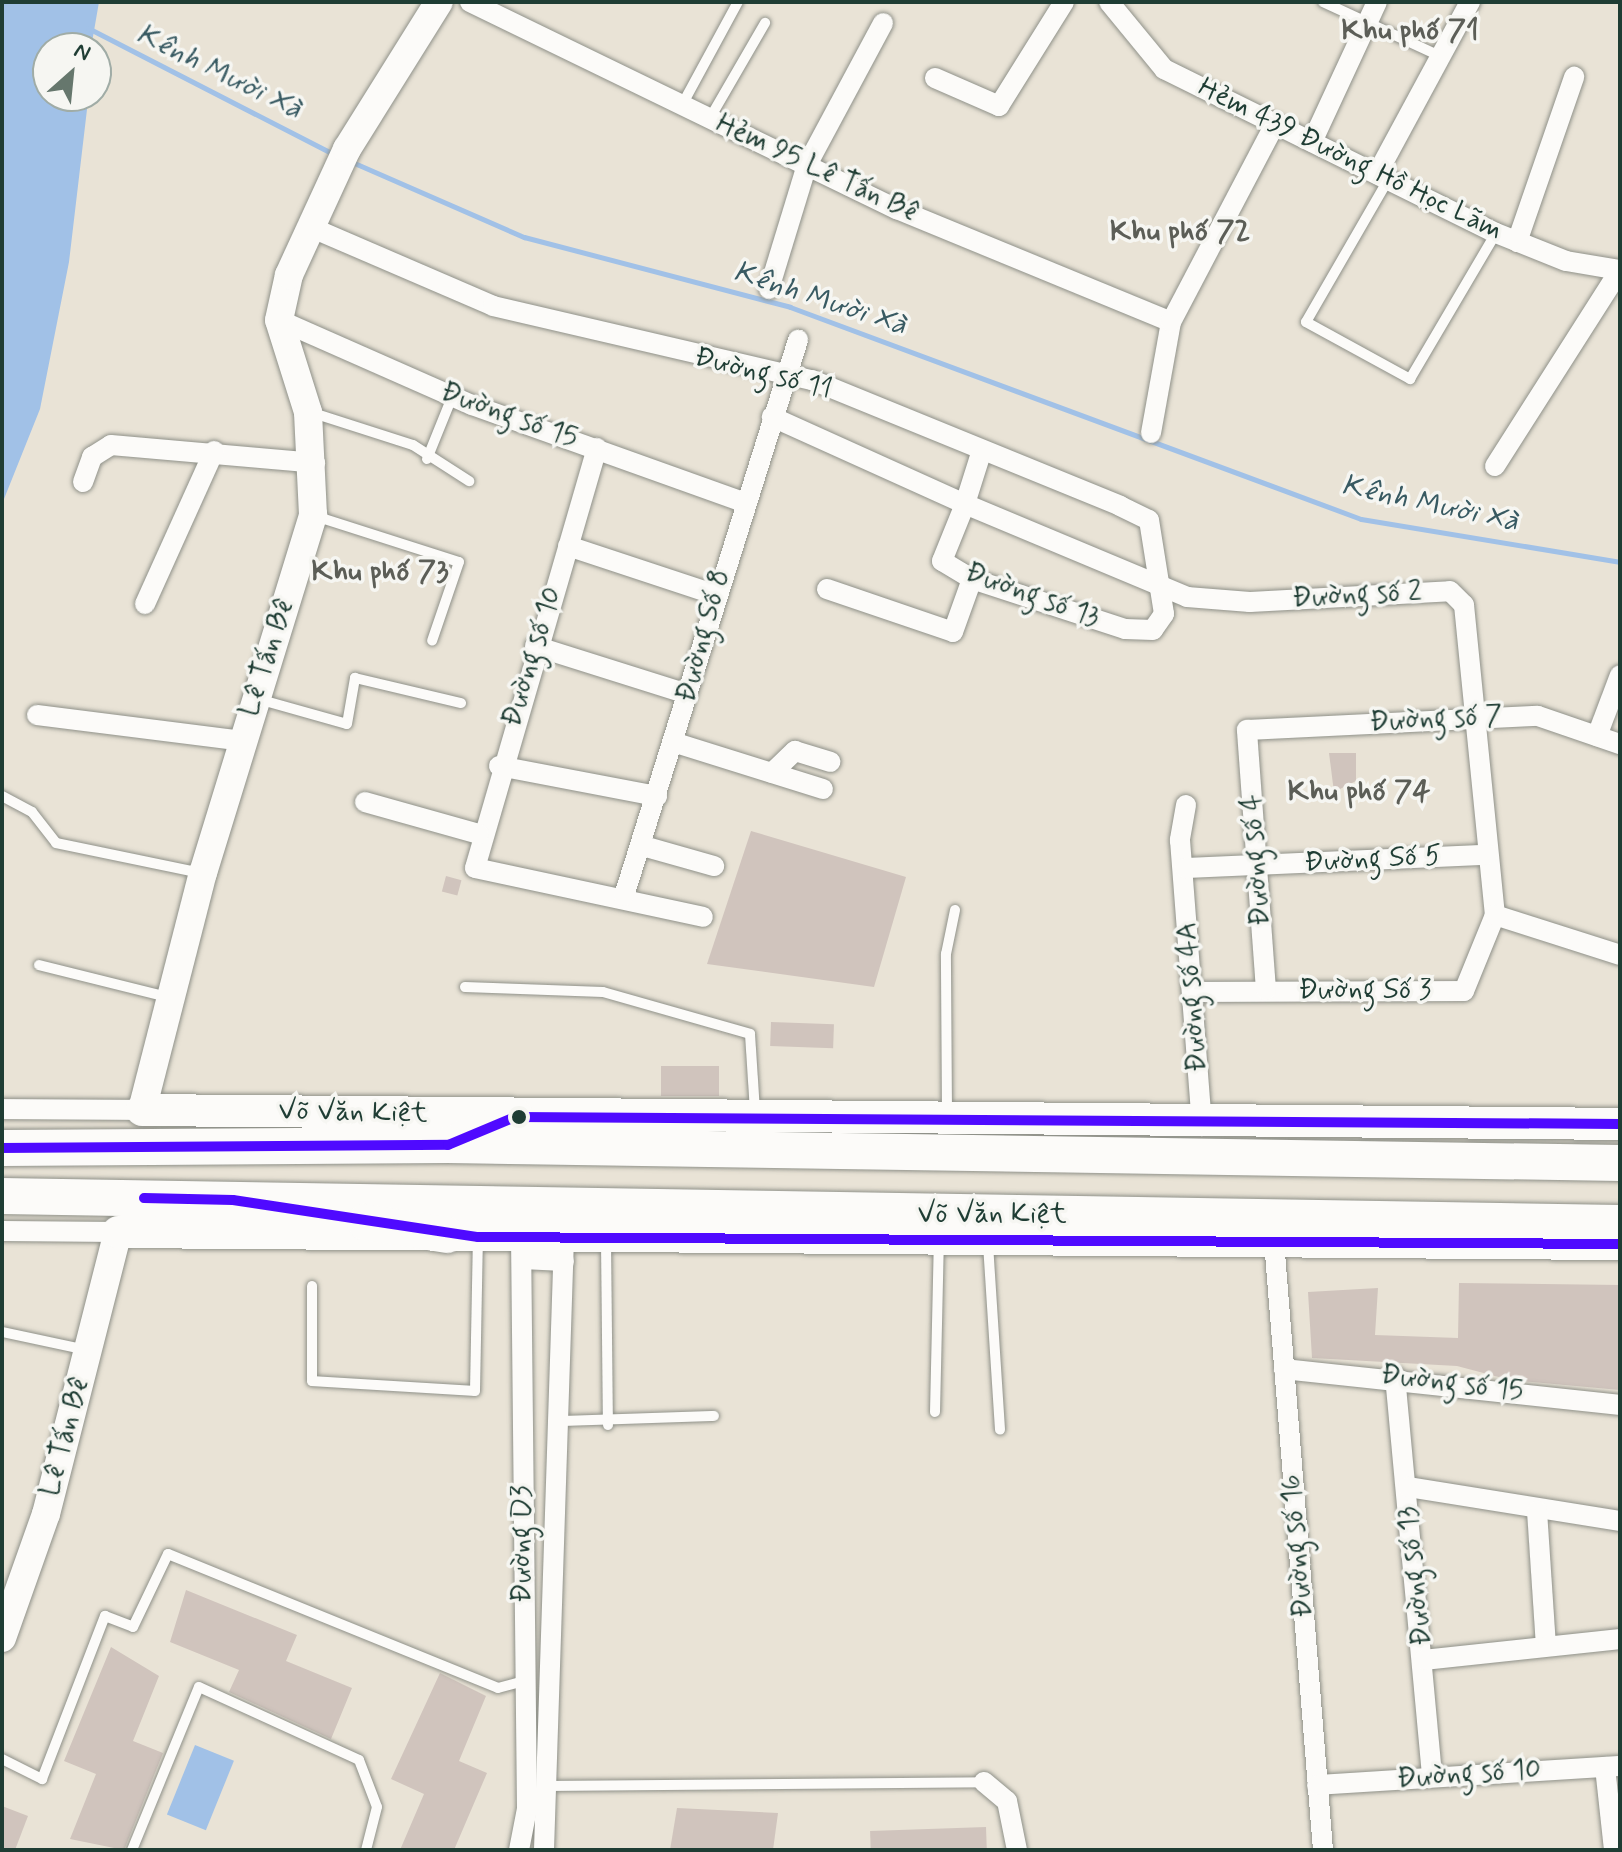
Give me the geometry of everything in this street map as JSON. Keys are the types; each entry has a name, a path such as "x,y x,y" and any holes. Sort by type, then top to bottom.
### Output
{"highway":[{"path":"448,1145 515,1117"},
{"name":"Võ Văn Kiệt","path":"2,1148 448,1145 1620,1163"},
{"name":"Võ Văn Kiệt","path":"2,1196 1620,1223"},
{"path":"233,1200 462,1236"}],"main road":[{"name":"Võ Văn Kiệt","path":"142,1110 1202,1126 1620,1124"},
{"name":"Võ Văn Kiệt","path":"118,1232 462,1236 522,1249 564,1250 606,1239 939,1236 1620,1244"}],"street":[{"path":"279,320 324,192 347,149 439,2"},
{"name":"Hẻm 95 Lê Tấn Bê","path":"470,2 807,165 1171,322"},
{"path":"935,78 999,106 1064,2"},
{"name":"Hẻm 439 Đường Hồ Học Lãm","path":"1109,2 1164,69 1496,233 1566,261 1620,270"},
{"path":"1312,142 1377,2"},
{"path":"1382,177 1440,56 1470,2"},
{"path":"769,289 807,165 883,23"},
{"path":"1517,242 1574,77"},
{"path":"1151,433 1171,322 1275,124"},
{"name":"Đường số 11","path":"310,227 493,306 788,378 812,380 982,450 1149,520 1162,583"},
{"path":"1495,466 1620,270"},
{"name":"Đường số 15","path":"279,320 452,397 743,502"},
{"name":"Lê Tấn Bê","path":"142,1110 203,873 313,515 315,463 308,412 279,320"},
{"name":"Đường Số 8","path":"624,896 676,743 713,594 788,378 798,340"},
{"path":"772,417 965,504 982,450"},
{"path":"83,482 92,457 111,445 214,451 315,463"},
{"name":"Đường số 10","path":"597,448 479,834 475,868 624,896"},
{"path":"145,604 214,451"},
{"name":"Đường số 13","path":"965,504 942,561 972,579 1125,629 1153,630 1164,614 1162,583"},
{"name":"Đường số 2","path":"965,504 1162,583 1187,597 1250,602 1450,591 1464,605 1495,915 1464,991"},
{"path":"568,546 713,594"},
{"path":"827,589 953,632 972,579"},
{"path":"535,646 687,694"},
{"path":"1597,736 1620,675"},
{"path":"37,715 242,741"},
{"name":"Đường số 7","path":"1247,730 1538,716 1620,744"},
{"name":"Đường số 4","path":"1247,730 1266,990"},
{"path":"676,743 823,789"},
{"path":"772,773 795,751 830,762"},
{"path":"499,766 657,796"},
{"path":"365,802 479,834"},
{"name":"Đường số 4A","path":"1186,805 1185,868 1202,1126"},
{"path":"643,846 714,866"},
{"name":"Đường Số 5","path":"1185,868 1488,855"},
{"path":"624,896 703,917"},
{"path":"1495,915 1620,955"},
{"name":"Đường Số 3","path":"1193,992 1464,991"},
{"path":"2,1109 142,1110"},
{"path":"2,1231 118,1232"},
{"name":"Lê Tấn Bê","path":"2,1638 11,1584 89,1351 118,1232"},
{"name":"Đường số 16","path":"1274,1241 1323,1850"},
{"name":"Đường D3","path":"519,1850 527,1809 522,1249"},
{"name":"Đường D3","path":"544,1850 551,1786 564,1250"},
{"name":"Đường số 15","path":"1284,1369 1395,1376 1620,1405"},
{"name":"Đường số 13","path":"1395,1376 1408,1487 1432,1776"},
{"path":"1408,1487 1537,1511 1620,1521"},
{"path":"1537,1511 1546,1645"},
{"path":"1424,1660 1620,1639"},
{"path":"1613,1766 1614,1850"},
{"name":"Đường số 10","path":"1317,1785 1613,1766"},
{"path":"984,1782 1007,1801 1017,1850"}],"lane":[{"path":"682,105 738,2"},
{"path":"1323,2 1440,56"},
{"path":"710,118 765,23"},
{"path":"1382,177 1306,322 1410,379 1496,233"},
{"path":"427,459 452,397"},
{"path":"308,412 413,445 427,459 469,481"},
{"path":"313,515 459,562 432,641"},
{"path":"256,699 347,724 355,678 461,703"},
{"path":"2,796 32,812 56,843 203,873"},
{"path":"947,1122 946,954 955,910"},
{"path":"39,965 169,997"},
{"path":"465,987 603,992 750,1034 756,1121"},
{"path":"312,1286 312,1381 475,1391 462,1236"},
{"path":"935,1412 939,1236"},
{"path":"988,1238 1000,1430"},
{"path":"606,1239 608,1425"},
{"path":"2,1332 89,1351"},
{"path":"560,1421 608,1425 714,1416"},
{"path":"2,1759 42,1779 105,1616 133,1627 168,1554 498,1688 524,1681"},
{"path":"132,1850 199,1687 359,1760 377,1807 366,1850"},
{"path":"551,1786 984,1782"}],"water":[{"path":"2,2 99,2 94,32 32,32 32,112 87,112 69,262 40,409 2,504"},
{"path":"195,1745 234,1761 206,1830 167,1815"}],"building":[{"path":"1329,753 1356,753 1356,781 1334,792"},
{"path":"751,831 906,877 874,987 707,964"},
{"path":"446,876 461,880 457,896 442,891"},
{"path":"771,1022 834,1024 833,1048 770,1046"},
{"path":"661,1066 719,1066 719,1096 661,1096"},
{"path":"1459,1283 1620,1285 1620,1390 1510,1380 1457,1366 1312,1358 1308,1292 1378,1288 1375,1335 1458,1338"},
{"path":"186,1590 297,1635 286,1661 352,1688 331,1739 229,1692 239,1670 170,1642"},
{"path":"111,1647 159,1676 133,1741 163,1753 124,1850 70,1839 96,1774 64,1761"},
{"path":"440,1673 486,1696 459,1761 487,1773 454,1850 400,1850 424,1794 391,1779"},
{"path":"2,1806 28,1816 15,1850 2,1850"},
{"path":"677,1808 778,1813 773,1850 670,1850"},
{"path":"986,1827 987,1850 871,1850 870,1831"}],"waterway":[{"path":"88,28 335,155"},
{"name":"Kênh Mười Xà","path":"352,162 524,237 790,307 1361,519 1620,562"}],"transit line":[{"path":"2,1148 448,1145 515,1117 1620,1124"},
{"path":"144,1198 233,1200 478,1237 1620,1244"}],"district":[{"name":"Khu phố 71","path":"1410,31"},
{"name":"Khu phố 72","path":"1180,232"},
{"name":"Khu phố 73","path":"380,572"},
{"name":"Khu phố 74","path":"1359,792"}]}
